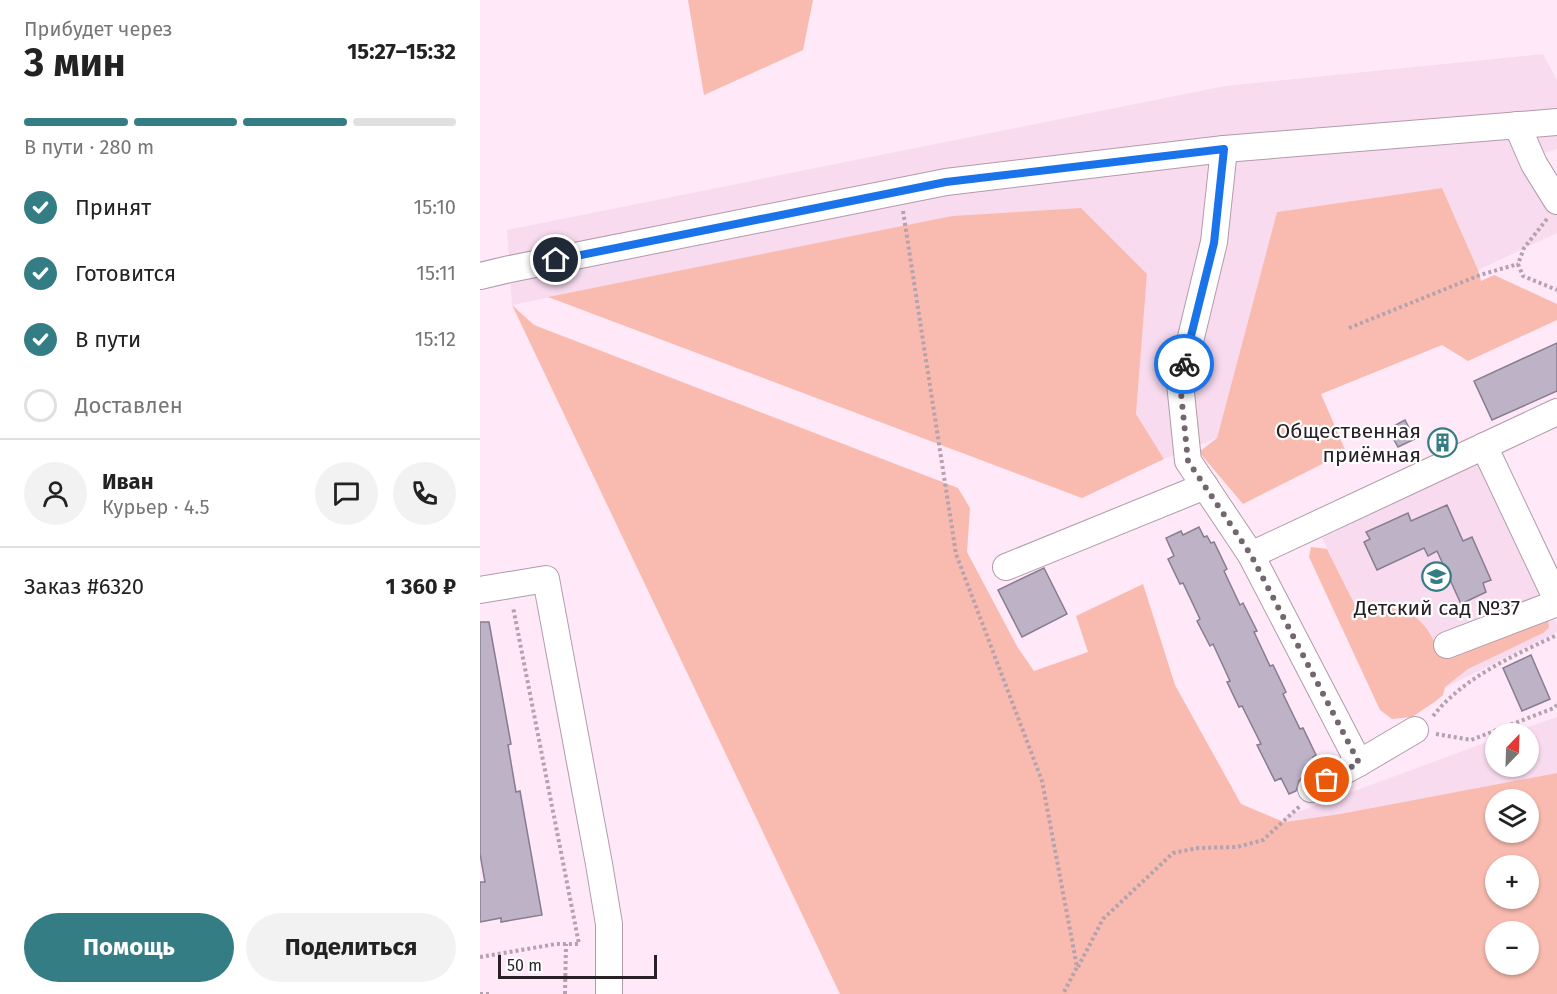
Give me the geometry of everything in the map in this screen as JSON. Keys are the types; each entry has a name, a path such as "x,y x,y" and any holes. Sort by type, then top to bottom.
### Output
{"street":[{"path":"480,276 946,182 1224,149 1557,122"},
{"path":"1517,125 1554,207"},
{"path":"1224,149 1214,243 1180,383 1188,461 1251,555 1359,763"},
{"path":"1251,555 1446,470 1484,446 1557,412"},
{"path":"1447,645 1557,602 1484,446"},
{"path":"1006,567 1205,486"},
{"path":"480,590 546,579 609,924 609,994"},
{"path":"1311,789 1414,730"}],"path":[{"path":"900,191 956,554 1042,781 1077,967"},
{"path":"1554,207 1524,248 1518,264 1523,276 1557,290"},
{"path":"1349,328 1480,275 1518,264"},
{"path":"480,957 556,944 579,944 511,599"},
{"path":"1414,730 1430,720 1441,706 1467,683 1557,635"},
{"path":"1414,730 1471,740 1557,705"},
{"path":"1063,994 1103,919 1173,853 1198,848 1237,847 1263,840 1301,806 1311,789"},
{"path":"565,994 566,944"},
{"path":"480,994 492,994"}],"shaded area":[{"path":"688,0 813,0 803,50 704,95"},
{"path":"1543,54 1557,80 1557,149 1541,154 1557,183 1557,233 1478,270 1442,188 1277,212 1217,438 1164,459 1136,414 1147,274 952,216 512,305 507,230 1225,86"},
{"path":"1442,188 1481,281 1494,275 1557,304 1557,320 1468,361 1442,345 1321,394 1346,452 1243,504 1199,452 1217,438 1277,212"},
{"path":"1081,208 1147,274 1136,414 1164,459 1082,498 548,297 952,216"},
{"path":"512,305 534,325 958,488 970,508 967,552 1018,648 1034,671 1088,652 1076,616 1143,584 1175,685 1241,804 1284,822 1340,814 1557,773 1557,994 840,994"},
{"name":"Детский сад №37","path":"1476,462 1557,624 1557,632 1406,707 1322,538"},
{"path":"1311,547 1327,549 1355,605 1366,608 1393,608 1411,614 1429,632 1441,657 1452,658 1472,647 1548,618 1549,628 1468,669 1445,687 1443,695 1436,701 1412,717 1392,719 1380,710 1309,557"},
{"path":"1557,717 1557,773 1539,776 1539,723"},
{"path":"1485,743 1485,777 1536,777 1340,814 1286,821 1284,817"}],"building":[{"path":"1557,343 1557,391 1492,420 1474,381"},
{"path":"1405,420 1415,439 1398,447 1388,429"},
{"path":"1447,505 1463,541 1472,537 1491,580 1483,583 1486,592 1461,604 1437,551 1428,556 1424,548 1377,570 1364,542 1370,539 1366,532 1408,513 1411,521"},
{"path":"1199,527 1204,537 1207,536 1211,543 1214,542 1227,569 1224,571 1240,605 1243,603 1257,631 1254,632 1270,666 1273,665 1286,692 1283,694 1316,755 1313,757 1317,766 1314,767 1316,770 1304,776 1299,781 1296,791 1289,794 1281,778 1275,781 1257,745 1261,744 1227,682 1230,681 1213,644 1210,646 1197,621 1200,619 1183,583 1180,584 1168,559 1174,556 1166,538 1181,531 1183,535"},
{"path":"1044,568 1067,614 1022,637 998,590"},
{"path":"480,622 489,622 511,744 508,745 516,792 520,791 542,915 501,922 501,918 480,922 480,882 485,882 480,854"},
{"path":"1531,655 1550,699 1522,711 1503,668"}],"way so far":[{"path":"1184,364 1180,383 1188,461 1251,555 1359,763 1327,780"}],"place":[{"name":"Общественная приёмная","path":"1442,443"},
{"name":"Детский сад №37","path":"1437,577"}],"route":[{"path":"556,260 946,182 1224,149 1214,243 1184,364"}]}
